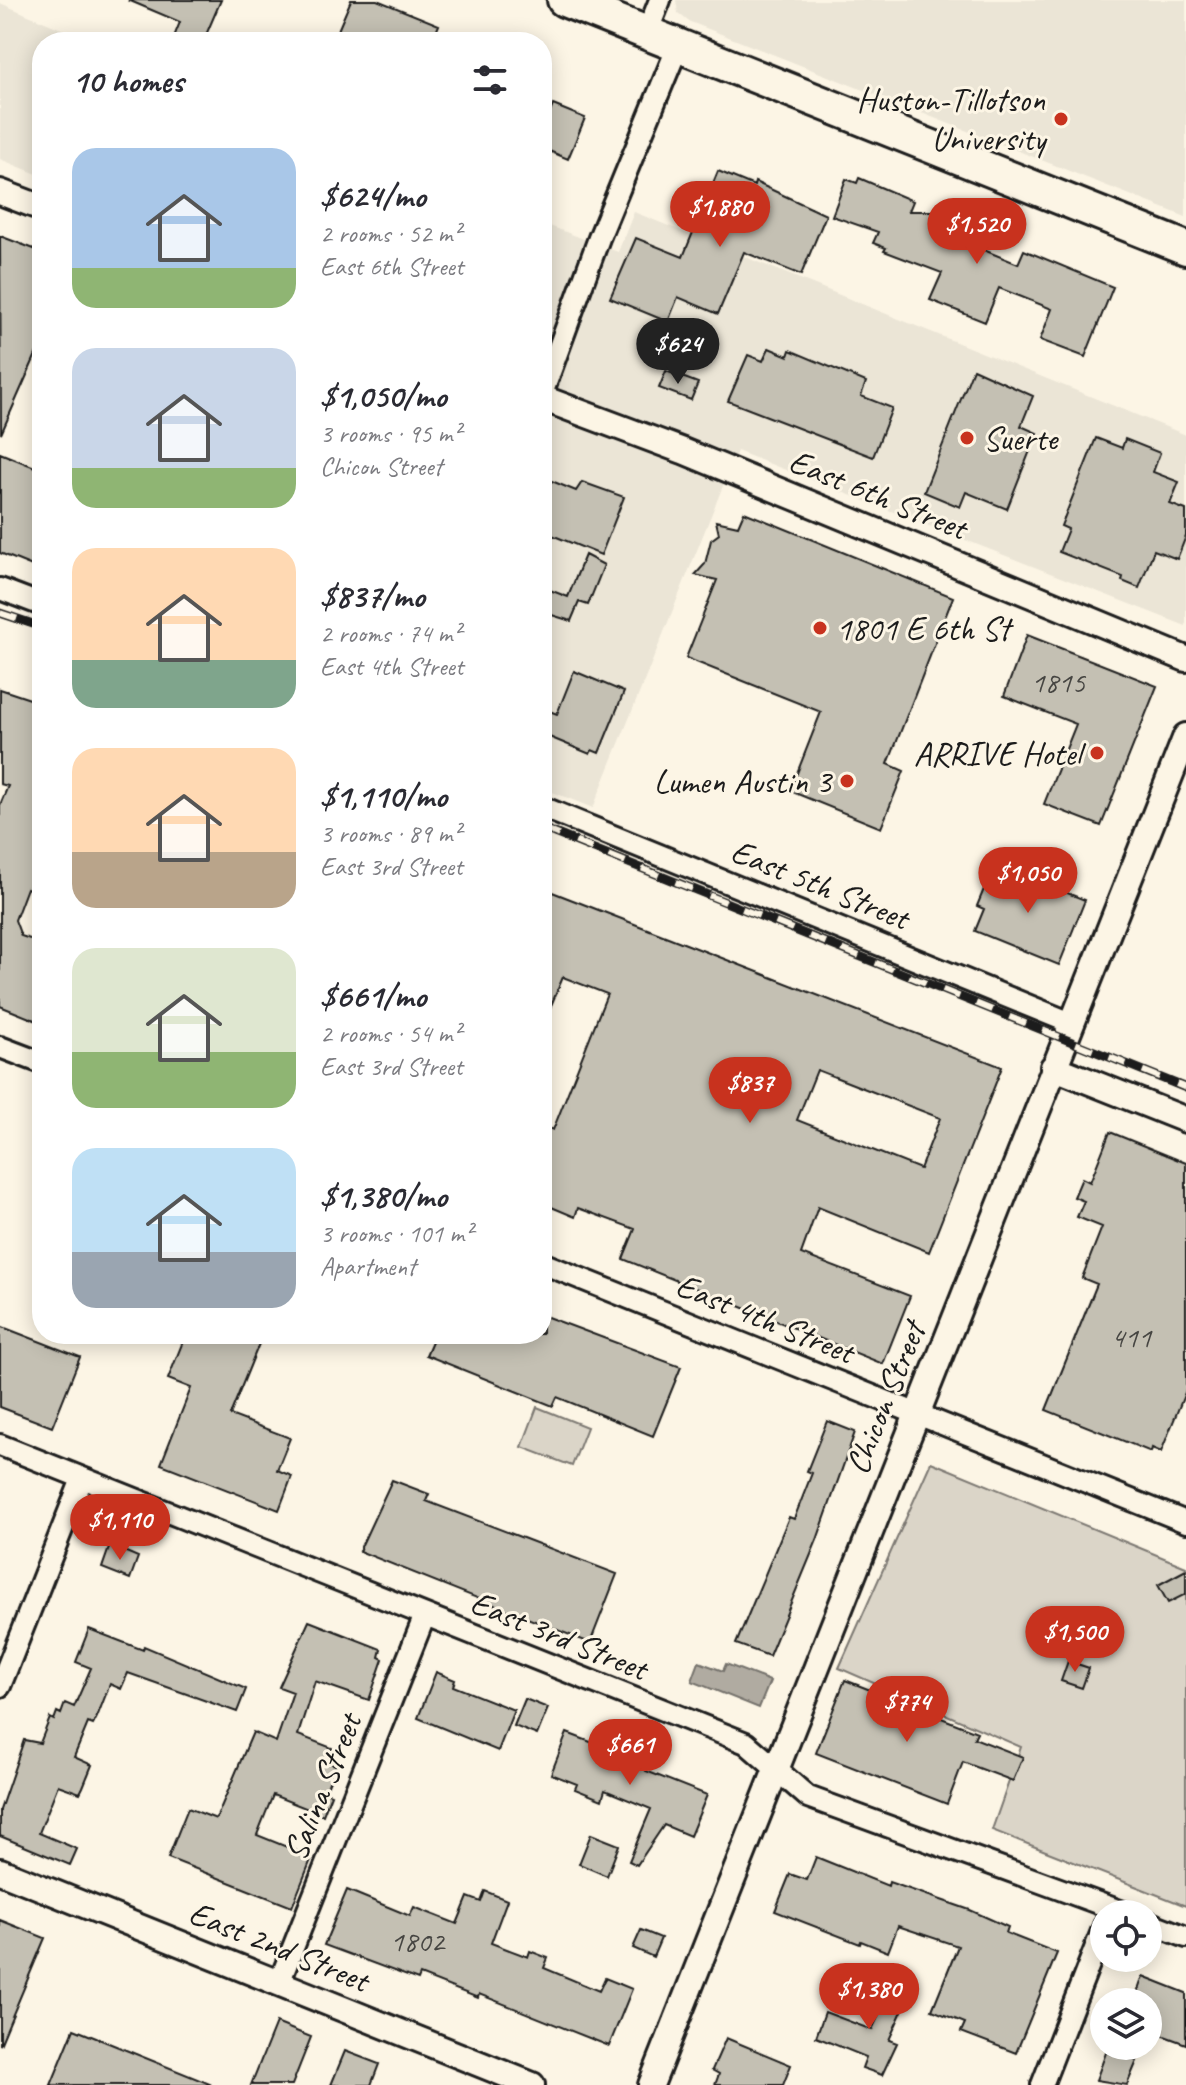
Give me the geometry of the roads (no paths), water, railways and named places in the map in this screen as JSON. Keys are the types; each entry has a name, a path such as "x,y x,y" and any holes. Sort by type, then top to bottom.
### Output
{"main road":[{"path":"564,0 1186,248"}],"street":[{"path":"647,33 660,0"},
{"path":"552,368 599,238 678,46"},
{"path":"0,192 32,204"},
{"name":"East 6th Street","path":"552,400 1186,659"},
{"path":"0,589 32,601"},
{"name":"Chicon Street","path":"651,2085 1186,736"},
{"name":"East 5th Street","path":"552,811 1071,1023"},
{"path":"0,1047 32,1059"},
{"path":"1053,1067 1186,1120"},
{"name":"East 4th Street","path":"552,1267 1186,1522"},
{"name":"East 3rd Street","path":"0,1445 746,1743 808,1797 1090,1906"},
{"path":"0,1686 82,1479"},
{"name":"Salina Street","path":"279,1983 425,1615"},
{"name":"East 2nd Street","path":"0,1871 532,2085"},
{"path":"1162,1928 1186,1937"},
{"path":"1042,2085 1090,1970"}],"railway":[{"path":"0,613 32,624"},
{"path":"552,832 1186,1088"}],"place":[{"name":"Huston-Tillotson University","path":"1061,119"},
{"name":"Suerte","path":"967,438"},
{"name":"1801 E 6th St","path":"820,628"},
{"name":"ARRIVE Hotel","path":"1097,753"},
{"name":"Lumen Austin 3","path":"847,781"}]}
